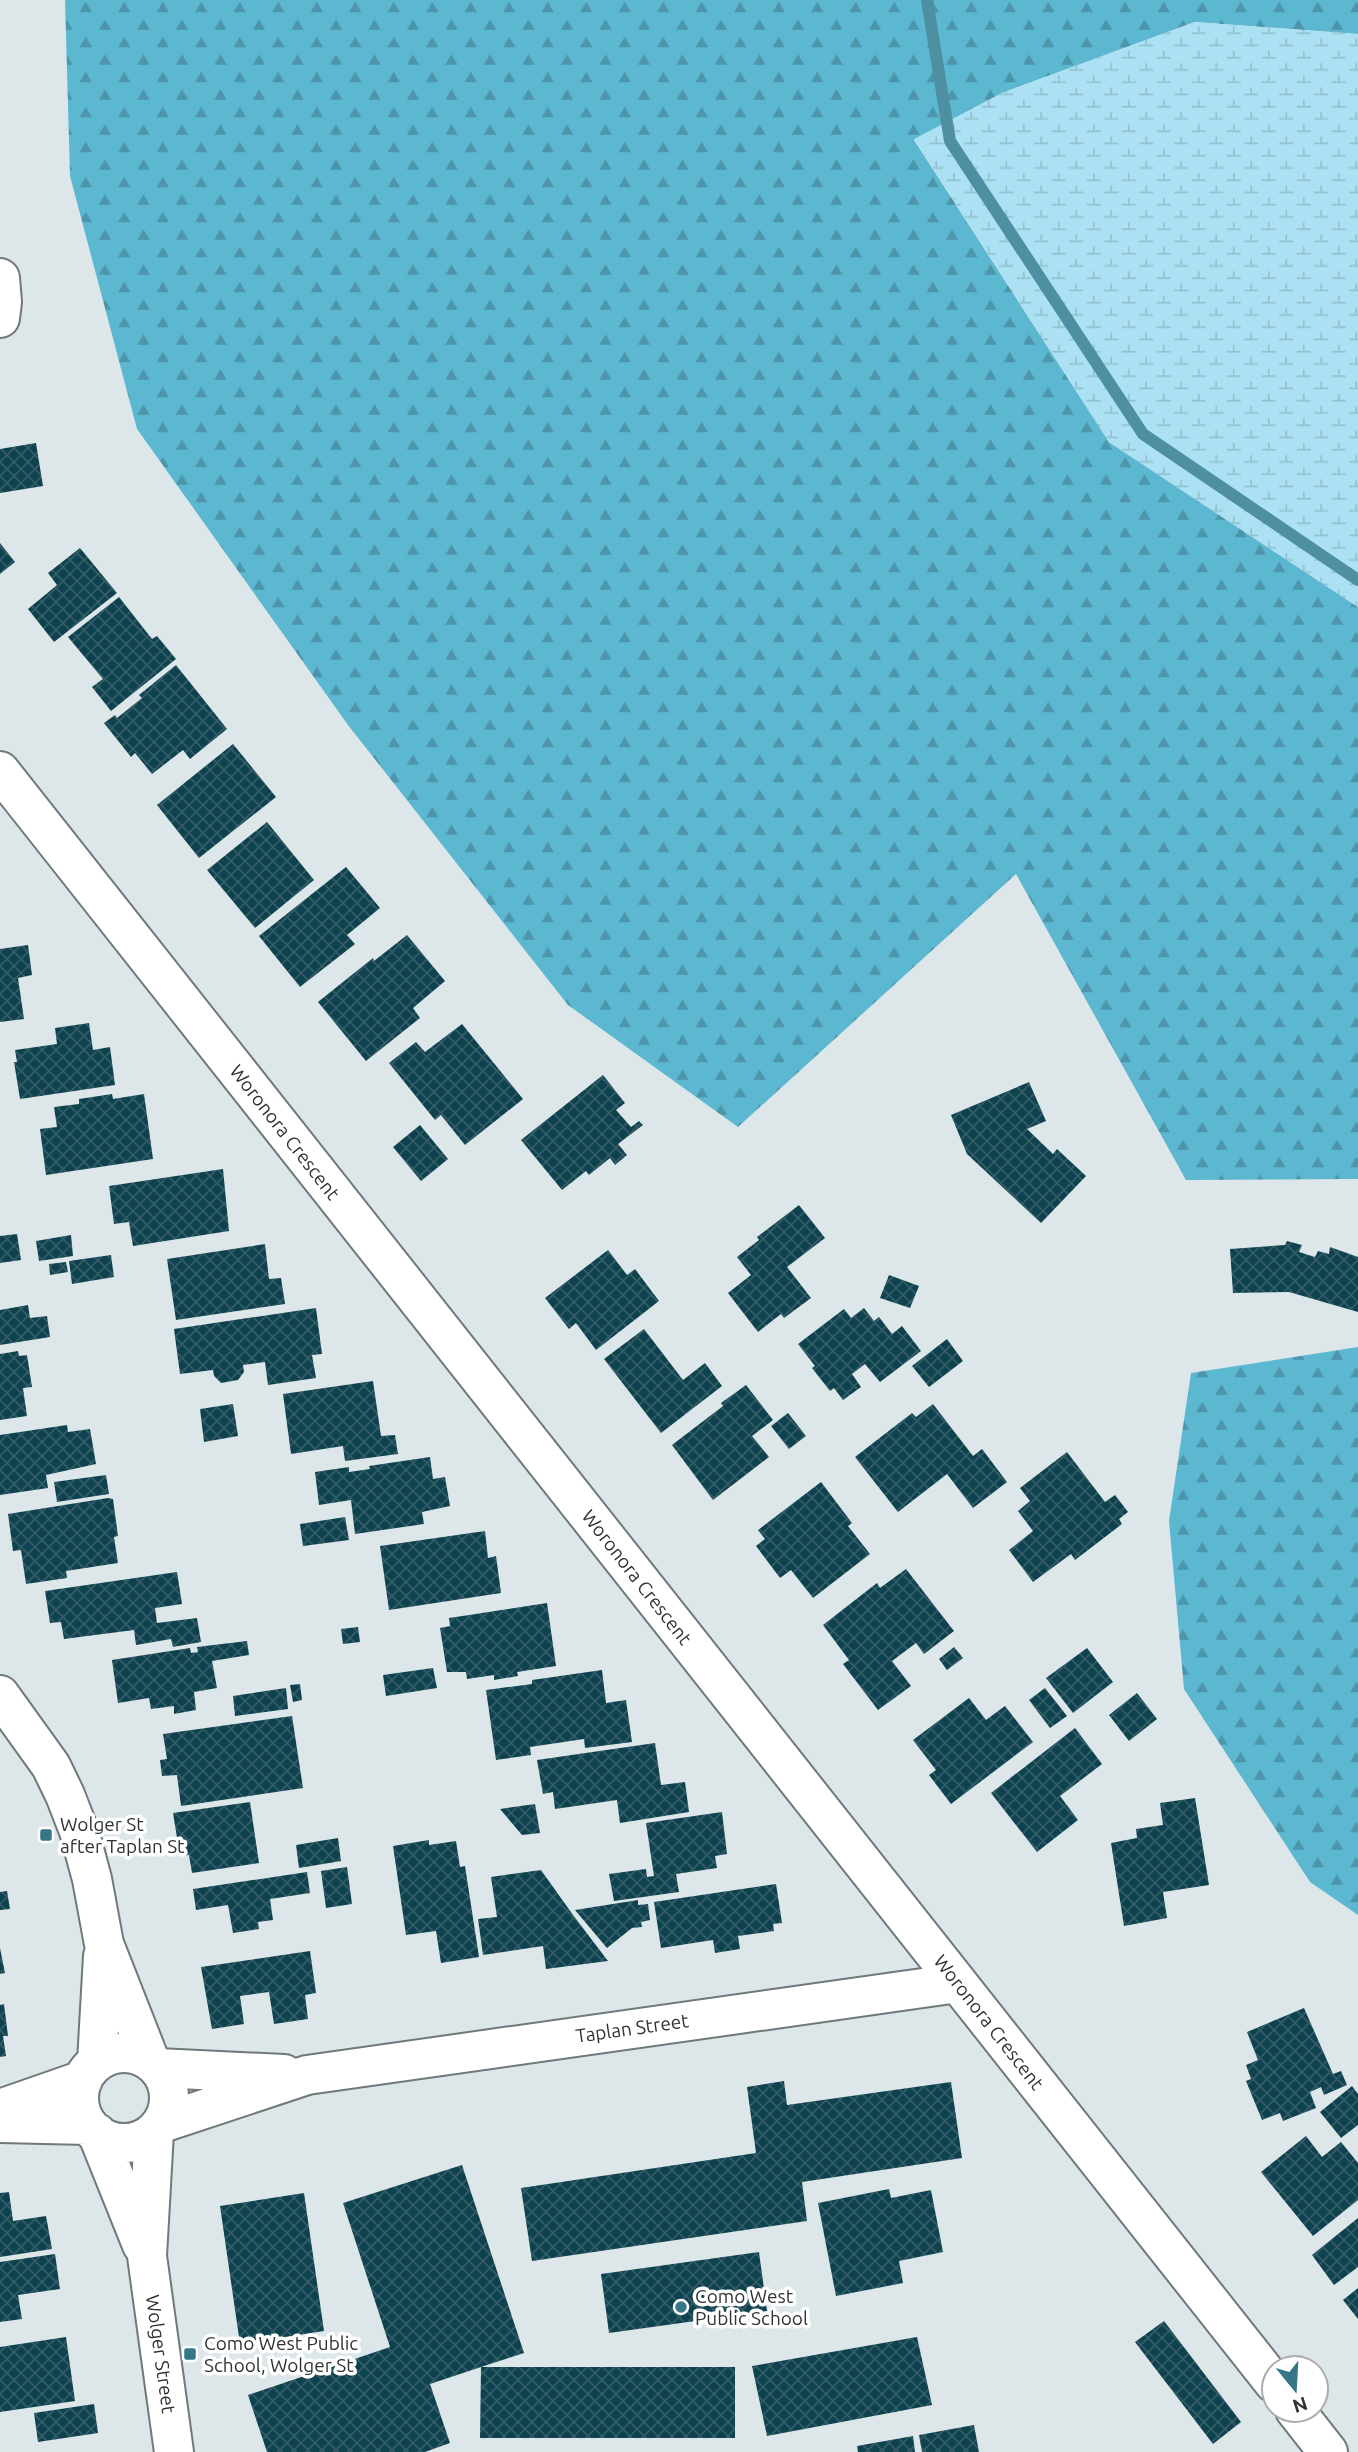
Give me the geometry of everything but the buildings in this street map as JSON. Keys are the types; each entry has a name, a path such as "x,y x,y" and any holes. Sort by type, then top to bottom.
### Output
{"street":[{"path":"0,278 0,318"},
{"name":"Woronora Crescent","path":"0,771 1260,2366"},
{"path":"0,1695 51,1766 65,1795 79,1831 92,1879 104,1944 154,2064 169,2089 169,2101 158,2128 143,2139 119,2143 92,2129 0,2123"},
{"path":"92,2129 82,2114 79,2091 90,2071 104,1944"},
{"name":"Taplan Street","path":"158,2128 307,2075 958,1983"},
{"path":"0,2109 90,2071 117,2053 129,2053 154,2064"},
{"name":"Taplan Street","path":"154,2064 307,2075"},
{"name":"Wolger Street","path":"158,2128 147,2256 174,2452"},
{"name":"Wolger Street","path":"92,2129 147,2256"},
{"path":"1306,2424 1328,2452"}],"green space":[{"path":"65,0 1358,0 1358,34 1195,22 1002,93 914,140 1109,442 1358,607 1358,1179 1186,1180 1016,874 738,1127 568,1005 348,725 137,429 70,176"},
{"path":"1195,22 1358,34 1358,607 1109,442 914,139 1002,93"},
{"path":"1358,1347 1358,1915 1310,1882 1184,1689 1169,1521 1191,1373"}],"waterway":[{"path":"927,0 950,141 1143,434 1358,580"}],"place":[{"name":"Wolger St after Taplan St","path":"46,1835"},
{"name":"Como West Public School","path":"681,2307"},
{"name":"Como West Public School, Wolger St","path":"190,2354"}]}
